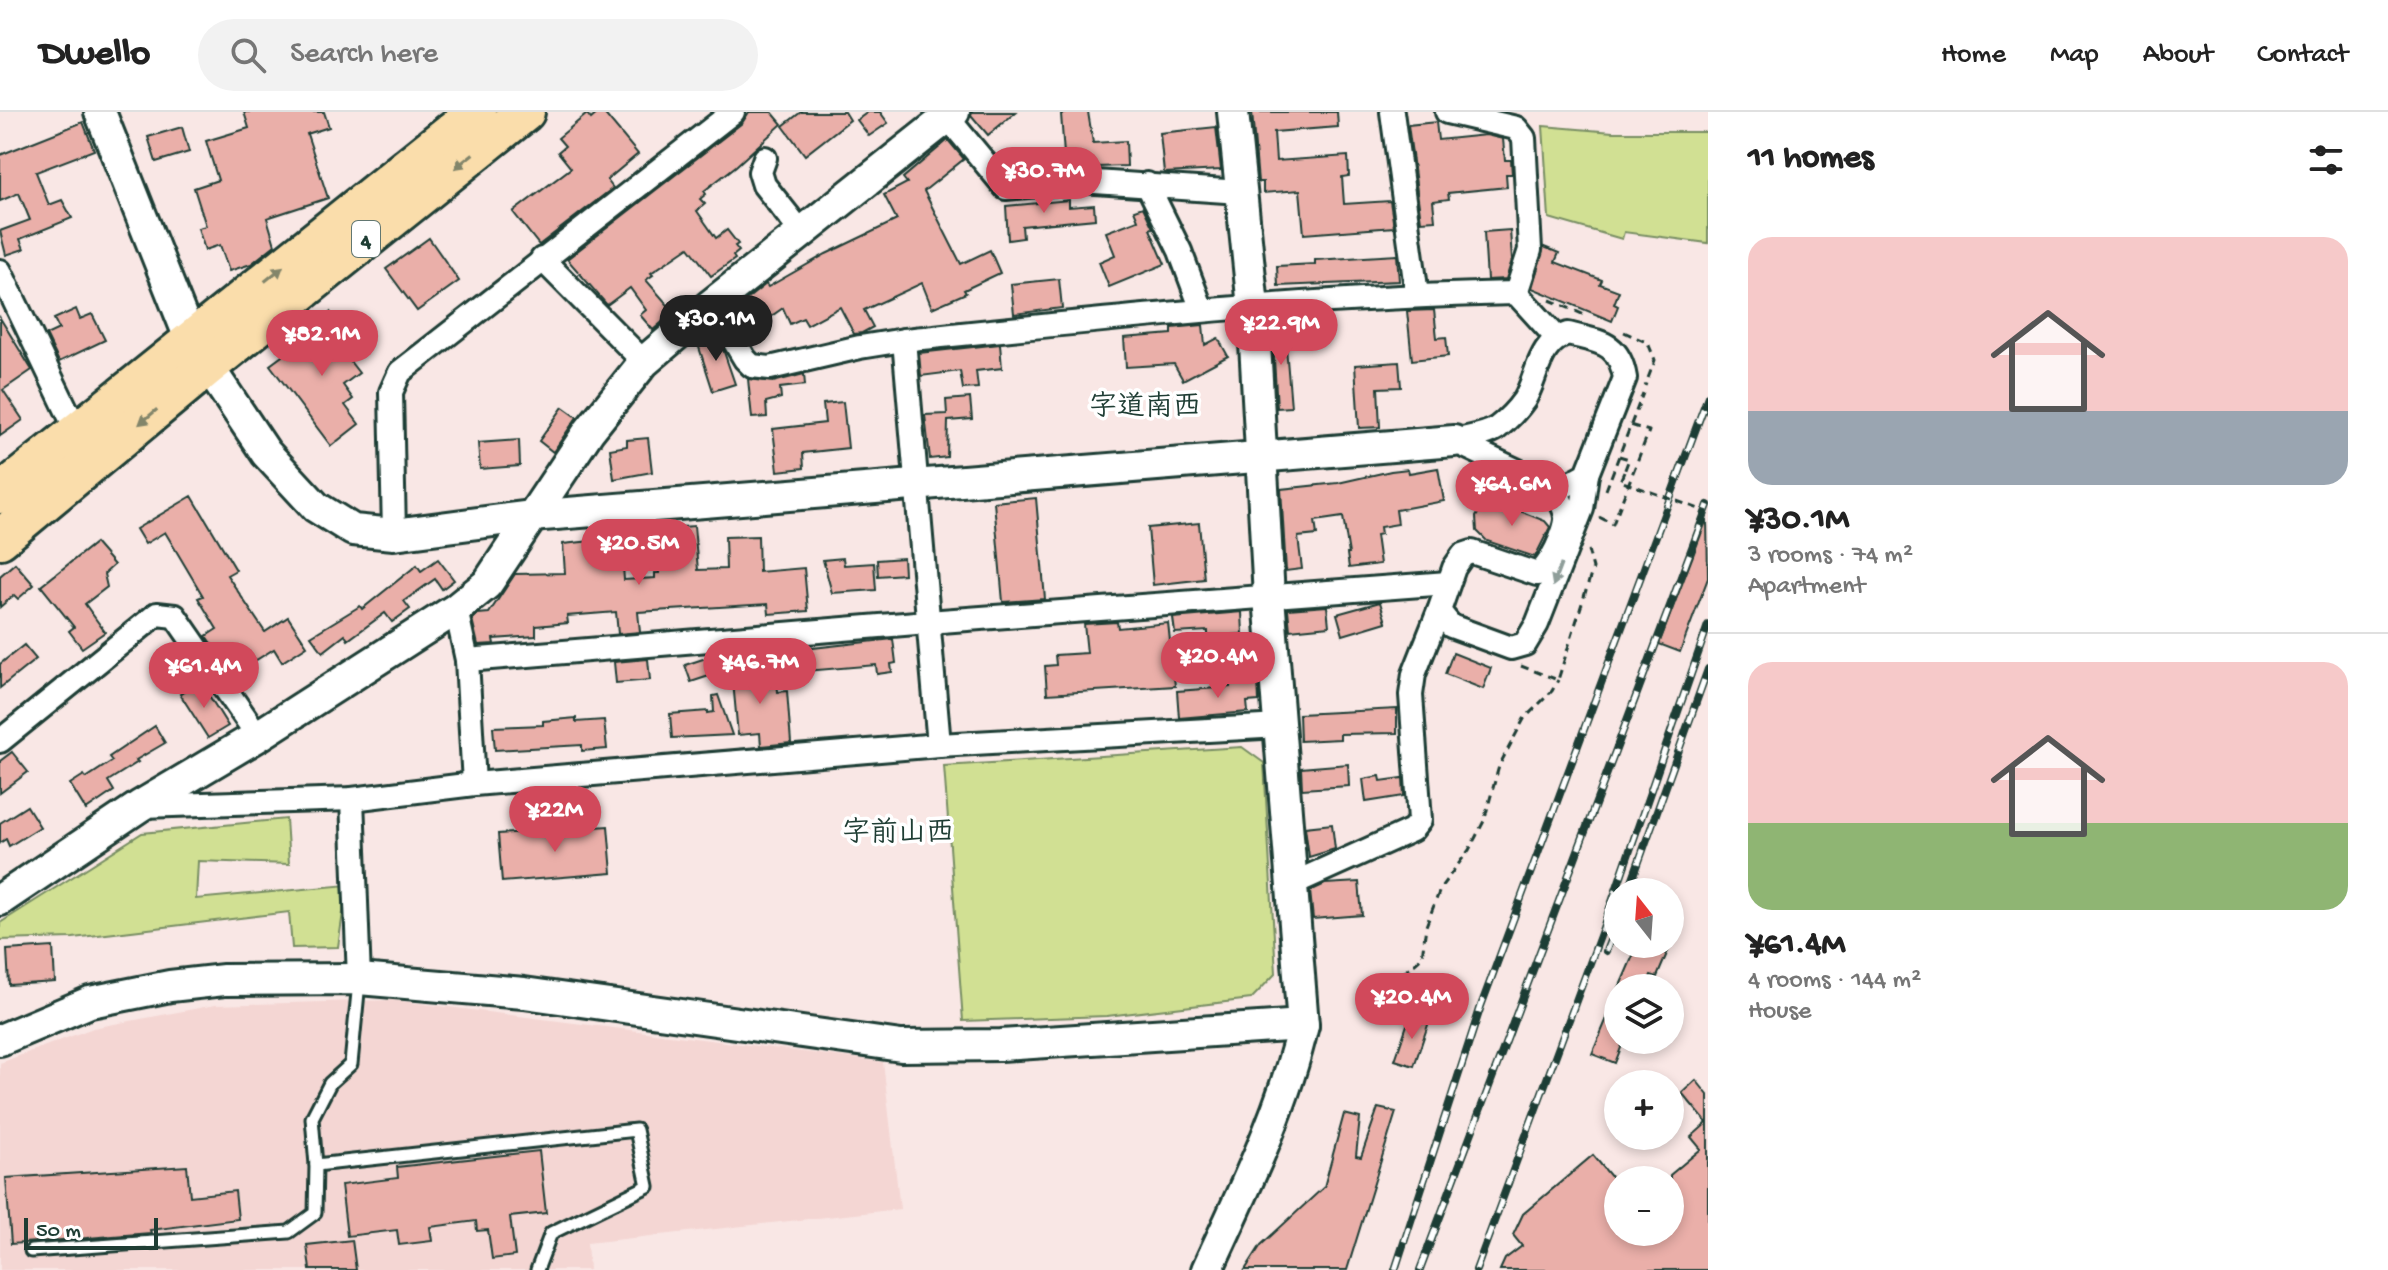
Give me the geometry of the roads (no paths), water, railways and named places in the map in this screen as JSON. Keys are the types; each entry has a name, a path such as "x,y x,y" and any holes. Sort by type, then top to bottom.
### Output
{"highway":[{"name":"4","path":"199,354 525,112"},
{"name":"4","path":"0,539 85,447 199,354 467,115"},
{"name":"4","path":"0,494 85,447"}],"street":[{"path":"100,112 199,354 266,453 316,507 353,530 394,534 531,516 1454,441 1495,429 1519,407 1537,367 1556,337 1568,334 1608,345 1622,361 1625,378 1587,474 1582,509 1537,624 1525,644 1511,648 1451,626 1439,611"},
{"path":"394,534 391,392 400,372 733,112"},
{"path":"1207,1270 1276,1117 1303,1025 1259,457 1253,307 1233,112"},
{"path":"1392,112 1417,295"},
{"path":"1447,112 1516,128 1524,138 1530,250 1516,293"},
{"path":"0,900 140,806 258,736 456,609 487,584 589,431 644,362 948,114 1006,188 1081,181 1240,192"},
{"path":"765,158 760,172 764,185 802,233"},
{"path":"1147,184 1180,251 1202,310"},
{"path":"542,259 644,362"},
{"path":"0,271 6,304 85,447"},
{"path":"712,304 745,359 752,366 770,368 904,340 1202,310 1417,295 1516,293 1556,337"},
{"path":"904,340 939,745"},
{"path":"1454,441 1552,487 1563,487 1587,474"},
{"path":"1292,884 1412,830 1420,820 1411,695 1414,674 1448,583 1459,559 1468,553 1527,572 1543,572 1566,523 1566,513 1552,487"},
{"path":"467,660 1448,583"},
{"path":"456,609 467,660 474,784"},
{"path":"0,741 157,614 175,616 258,736"},
{"path":"140,806 352,799 474,784 939,745 1280,726"},
{"path":"352,799 359,979"},
{"path":"0,1040 90,1002 170,986 224,980 359,979 524,993 901,1046 1001,1045 1303,1025"}],"lane":[{"path":"31,1251 289,1232 315,1213 316,1165 312,1118 330,1083 351,1064 359,979"},
{"path":"316,1165 636,1130 648,1186 551,1233 537,1270"}],"railway":[{"path":"1395,1270 1481,1006 1708,396"},
{"path":"1420,1270 1708,505"},
{"path":"1476,1270 1603,928 1708,625"},
{"path":"1633,878 1708,669"}],"district":[{"name":"字道南西","path":"1145,404"},
{"name":"字前山西","path":"898,830"}]}
